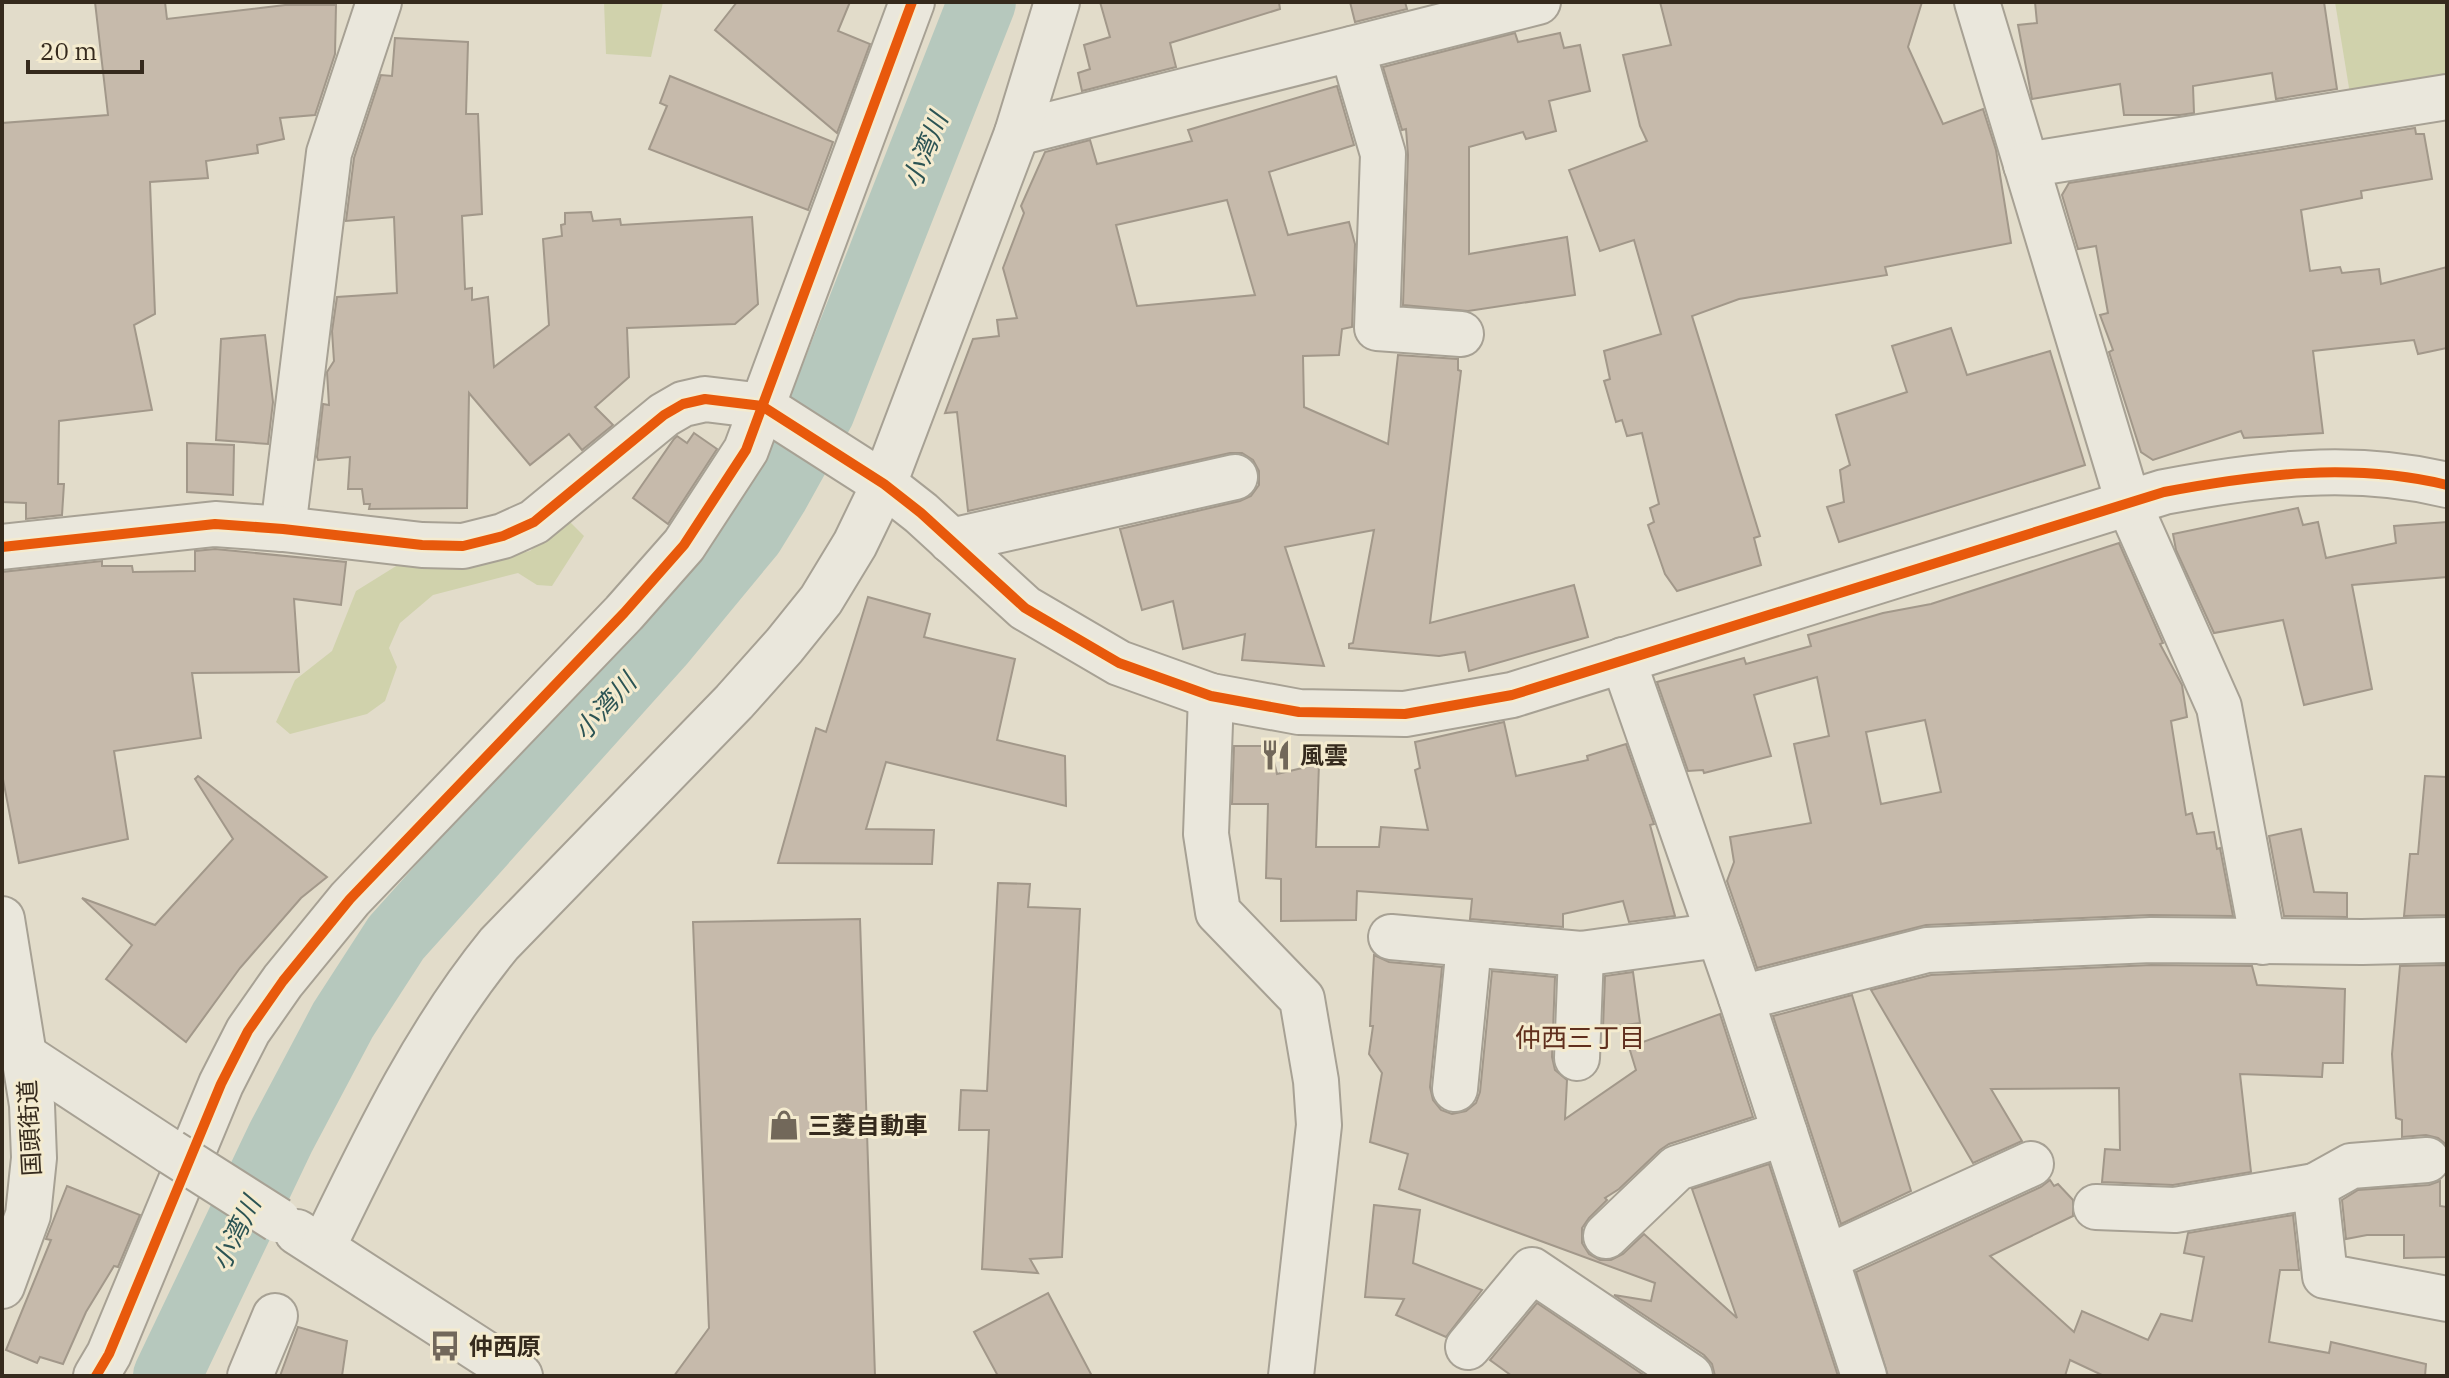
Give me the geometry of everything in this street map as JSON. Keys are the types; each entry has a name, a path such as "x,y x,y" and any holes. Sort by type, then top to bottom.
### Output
{"street":[{"path":"283,529 329,153 379,2"},
{"path":"96,1376 109,1354 221,1084 248,1031 350,899 624,613 684,545 746,450 912,2"},
{"path":"323,1247 394,1104 466,984 499,944 734,702 784,646 821,600 855,544 884,484 1017,133 1057,2"},
{"path":"1017,133 1538,2"},
{"path":"1977,2 2128,502 2219,707 2263,942"},
{"path":"1352,49 1383,154 1377,328 1461,334"},
{"path":"2026,165 2447,97"},
{"path":"2,547 215,524 422,545 463,546 503,536 534,522 664,415 683,404 705,399 762,406 884,484 1025,608 1119,663 1211,696 1299,712 1405,714 1512,695 2164,492 2248,476 2329,471 2408,475 2447,485"},
{"path":"951,541 1235,477"},
{"path":"1623,660 1741,998 1864,1376"},
{"path":"1211,696 1206,834 1218,912 1302,999 1316,1081 1319,1125 1291,1376"},
{"name":"国頭街道","path":"2,919 14,1009 13,1048 32,1105 34,1158 15,1214 2,1286"},
{"path":"1391,937 1581,954 1719,935"},
{"path":"1741,998 1927,950 2151,940 2447,940"},
{"path":"1455,1089 1469,945"},
{"path":"1577,1058 1581,954"},
{"path":"13,1048 520,1376"},
{"path":"1606,1236 1677,1168 1785,1133"},
{"path":"2096,1207 2175,1210 2315,1186 2351,1166 2427,1160"},
{"path":"1826,1258 2031,1164"},
{"path":"2315,1186 2325,1276 2447,1299"},
{"path":"1468,1347 1532,1270 1690,1376"},
{"path":"250,1376 275,1316"}],"green space":[{"path":"604,2 663,2 651,57 606,54"},
{"path":"2335,2 2447,2 2447,78 2350,94"},
{"path":"567,519 584,536 552,586 537,585 518,573 433,595 400,623 389,648 397,667 385,701 367,714 290,734 276,722 295,680 332,651 356,591 401,563 464,565 530,551"}],"building":[{"path":"95,2 165,2 167,19 285,5 336,5 335,54 315,115 280,118 284,139 257,145 258,153 206,161 208,178 150,182 155,314 134,325 152,410 59,421 58,484 64,484 62,515 26,519 26,503 2,502 2,123 108,115"},
{"path":"737,2 850,2 838,31 870,44 837,133 715,30"},
{"path":"1100,2 1279,2 1280,9 1170,43 1176,67 1082,91 1078,73 1090,69 1084,45 1110,37"},
{"path":"1350,2 1405,2 1407,9 1355,22"},
{"path":"1660,2 1922,2 1908,47 1943,124 1983,109 1996,150 2011,243 1885,267 1887,275 1739,299 1692,316 1760,536 1754,538 1761,565 1677,591 1665,574 1648,525 1654,522 1650,508 1659,504 1642,433 1627,436 1622,420 1616,422 1604,381 1610,379 1604,351 1661,334 1634,240 1600,251 1569,170 1647,141 1640,126 1623,55 1671,45"},
{"path":"2035,2 2324,2 2337,89 2276,99 2272,73 2193,86 2194,113 2180,115 2124,115 2120,84 2032,99 2018,25 2037,23"},
{"path":"1515,33 1518,42 1560,33 1564,48 1580,45 1590,91 1549,101 1556,131 1526,139 1523,132 1469,147 1469,254 1567,237 1575,295 1468,311 1403,305 1408,155 1406,129 1402,130 1383,67"},
{"path":"395,38 468,42 466,114 478,114 482,214 462,216 465,289 472,288 472,300 488,297 494,367 549,325 543,239 562,236 561,225 565,224 565,213 591,212 593,221 620,219 621,225 752,217 758,304 735,324 627,328 629,377 595,407 613,425 582,450 569,434 530,465 469,393 467,508 369,509 370,504 364,504 362,489 348,489 350,457 318,460 317,457 323,404 329,405 327,372 334,361 332,331 337,297 397,293 394,217 346,221 354,158 381,75 392,76"},
{"path":"670,76 833,142 808,210 649,149 667,106 660,103"},
{"path":"1337,86 1354,145 1269,172 1288,235 1349,222 1355,244 1352,327 1342,329 1339,355 1303,356 1304,407 1388,444 1398,355 1458,359 1458,370 1461,371 1430,623 1574,585 1588,637 1469,671 1465,652 1439,656 1349,648 1349,644 1353,643 1374,530 1285,547 1324,666 1242,660 1245,634 1183,649 1173,601 1142,610 1120,529 1251,496 1259,485 1259,471 1253,460 1242,453 1230,453 968,511 957,412 945,413 973,339 999,336 997,320 1017,318 1003,268 1024,213 1021,206 1045,152 1090,140 1097,164 1192,141 1188,130","holes":["1227,200 1255,295 1137,306 1116,225"]},
{"path":"2415,128 2416,134 2424,134 2432,179 2361,191 2362,198 2301,210 2310,271 2340,267 2342,273 2379,269 2381,284 2447,267 2447,348 2418,354 2414,340 2313,351 2323,433 2244,438 2241,431 2153,460 2141,452 2109,352 2113,350 2100,315 2108,313 2096,246 2078,249 2062,195 2069,183"},
{"path":"1951,328 1967,375 2050,351 2085,465 1839,542 1827,507 1844,502 1840,470 1850,465 1836,415 1907,392 1892,346"},
{"path":"265,335 273,402 268,444 216,440 221,339"},
{"path":"694,433 717,449 668,524 633,498 674,439 677,436 687,443"},
{"path":"187,443 234,445 233,495 187,492"},
{"path":"2298,508 2303,525 2318,522 2326,558 2396,543 2394,526 2447,522 2447,577 2352,585 2372,689 2304,705 2283,620 2214,633 2176,550 2173,534"},
{"path":"2119,543 2163,643 2160,644 2182,685 2187,717 2171,721 2186,815 2192,813 2197,834 2214,832 2233,916 2150,915 1926,925 1757,968 1727,881 1734,862 1730,837 1811,823 1794,744 1829,736 1817,677 1754,695 1771,756 1704,773 1703,770 1688,771 1657,682 1744,658 1746,664 1811,646 1808,635 1883,613 1931,604","holes":["1925,720 1941,792 1881,804 1866,732"]},
{"path":"215,549 346,562 341,605 294,599 299,672 192,673 201,738 114,751 128,839 19,863 2,774 2,572 102,561 102,566 132,566 133,572 195,571 195,551"},
{"path":"868,597 930,614 924,637 1015,659 997,740 1065,756 1066,806 886,762 866,829 934,830 932,864 778,863 816,728 826,732"},
{"path":"1504,722 1516,776 1588,760 1587,756 1626,744 1654,824 1650,825 1675,916 1629,922 1623,901 1563,914 1563,927 1470,919 1472,899 1357,891 1356,920 1281,921 1281,879 1266,878 1268,804 1232,804 1234,746 1270,746 1277,774 1319,764 1316,847 1379,847 1381,827 1428,830 1415,770 1420,768 1415,742"},
{"path":"198,776 327,877 301,898 240,968 186,1042 106,979 132,945 82,898 155,925 233,839 195,779"},
{"path":"2425,776 2447,777 2447,915 2404,916 2410,854 2418,854"},
{"path":"2301,829 2314,892 2347,893 2347,917 2284,916 2269,836"},
{"path":"998,883 1030,884 1028,907 1080,909 1062,1257 1030,1259 1038,1273 982,1269 989,1130 959,1130 961,1090 987,1091"},
{"name":"三菱自動車","path":"860,919 875,1376 674,1376 709,1328 693,922"},
{"path":"1374,955 1389,962 1442,967 1430,1087 1433,1100 1441,1110 1452,1114 1466,1111 1476,1103 1480,1092 1492,971 1555,977 1552,1057 1555,1070 1567,1080 1565,1119 1636,1070 1629,1047 1720,1014 1753,1117 1669,1144 1660,1150 1619,1189 1605,1198 1607,1200 1582,1228 1582,1243 1589,1254 1600,1260 1611,1260 1623,1254 1644,1234 1737,1318 1692,1189 1769,1164 1838,1376 1715,1376 1712,1364 1704,1355 1614,1295 1651,1301 1655,1283 1399,1189 1408,1154 1370,1142 1382,1073 1369,1054 1373,1026 1370,1026"},
{"path":"2151,965 2252,966 2257,985 2345,989 2343,1063 2323,1063 2322,1077 2240,1074 2251,1172 2173,1185 2102,1182 2105,1149 2120,1150 2119,1088 1991,1089 2022,1141 1973,1163 1871,990 1931,975"},
{"path":"2447,965 2447,1145 2438,1138 2426,1135 2402,1137 2402,1120 2396,1118 2392,1054 2400,966"},
{"path":"1633,972 1640,1023 1603,1028 1605,976"},
{"path":"1852,995 1911,1191 1841,1224 1773,1016"},
{"path":"2050,1180 2073,1200 2073,1216 1990,1256 2074,1332 2082,1311 2148,1340 2161,1314 2192,1321 2204,1257 2184,1253 2188,1233 2293,1215 2299,1270 2280,1270 2269,1342 2329,1353 2331,1342 2426,1364 2425,1376 2104,1376 2070,1360 2065,1376 1888,1376 1856,1272 2041,1187"},
{"path":"2440,1181 2440,1206 2447,1207 2447,1257 2404,1258 2404,1235 2367,1235 2346,1239 2342,1200 2358,1190 2429,1185"},
{"path":"67,1186 140,1215 118,1267 114,1266 86,1312 63,1364 40,1357 37,1363 6,1350 51,1240 46,1239"},
{"path":"1374,1205 1420,1210 1413,1263 1482,1290 1446,1337 1396,1315 1404,1299 1365,1297"},
{"path":"1048,1293 1092,1376 998,1376 974,1332"},
{"path":"1537,1303 1645,1376 1512,1376 1490,1360"},
{"path":"298,1327 347,1341 342,1376 280,1376"}],"waterway":[{"name":"小湾川","path":"167,1376 281,1137 343,1020 396,938 661,642 751,533 775,494 821,411 982,2"}],"cycle path":[{"path":"96,1376 109,1354 221,1084 248,1031 283,981 350,899 624,613 684,545 746,450 912,2"},
{"path":"2,547 215,524 422,545 463,546 503,536 534,522 664,415 683,404 705,399 762,406 884,484 921,513 1025,608 1119,663 1211,696 1299,712 1405,714 1512,695 2164,492 2270,476 2341,472 2411,478 2447,485"}],"place":[{"name":"風雲","path":"1276,755"},
{"name":"三菱自動車","path":"784,1125"},
{"name":"仲西原","path":"445,1346"}],"district":[{"name":"仲西三丁目","path":"1580,1037"}]}
